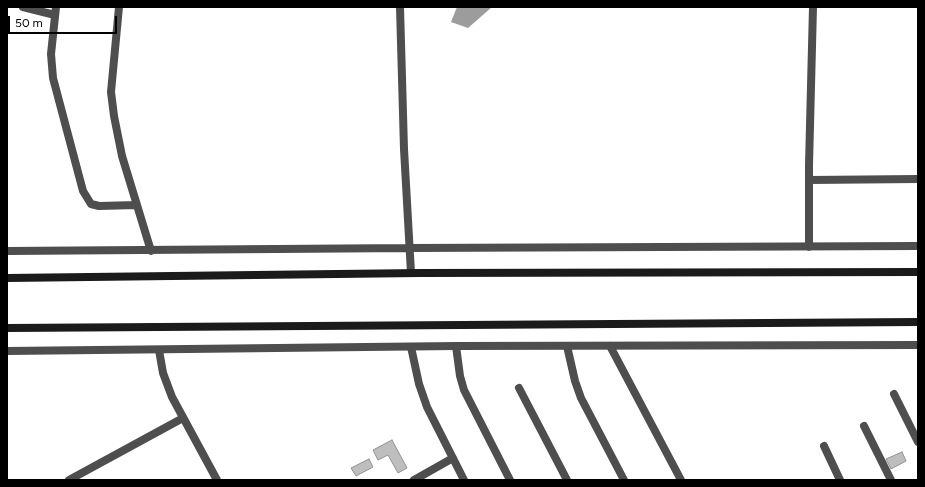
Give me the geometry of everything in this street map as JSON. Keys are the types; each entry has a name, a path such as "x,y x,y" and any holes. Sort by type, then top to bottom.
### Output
{"street":[{"path":"23,7 56,11 51,54 52,78 83,191 91,204 99,206 136,205"},
{"path":"119,7 111,92 117,137 150,251"},
{"path":"400,7 404,149 411,273"},
{"path":"809,247 813,7"},
{"path":"809,180 918,179"},
{"path":"7,251 918,246"},
{"path":"7,278 411,273 918,272"},
{"path":"7,328 918,322"},
{"path":"7,351 456,346 918,345"},
{"path":"456,346 460,376 464,390 510,480"},
{"path":"567,346 575,381 581,398 624,480"},
{"path":"610,346 681,480"},
{"path":"411,347 423,396 442,438 464,480"},
{"path":"159,350 163,373 172,397 217,480"},
{"path":"519,388 567,480"},
{"path":"894,394 918,442"},
{"path":"69,480 183,418"},
{"path":"864,426 891,480"},
{"path":"824,446 840,480"},
{"path":"414,480 453,458"}],"shaded area":[{"path":"457,7 492,7 468,28 451,22"}],"building":[{"path":"392,440 407,468 398,473 388,455 378,460 373,450"},
{"path":"902,452 906,461 891,469 886,459"},
{"path":"369,459 373,467 356,476 351,468"}]}
